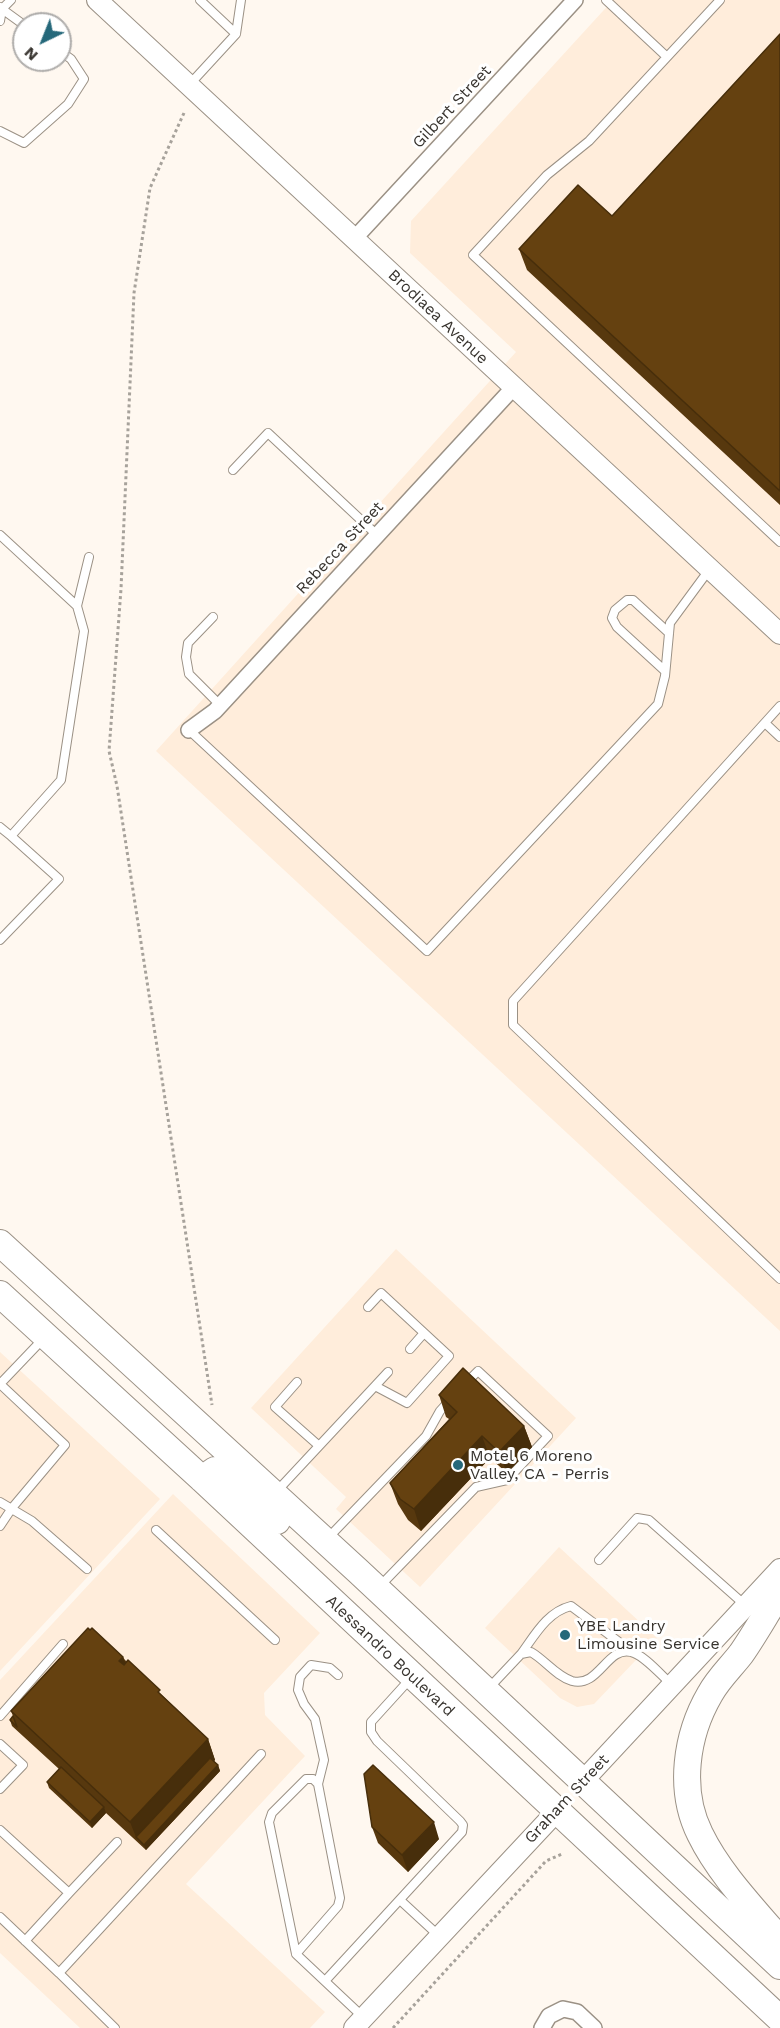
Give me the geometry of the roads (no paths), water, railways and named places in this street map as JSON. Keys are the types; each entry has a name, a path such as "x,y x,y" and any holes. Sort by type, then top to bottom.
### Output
{"main road":[{"path":"0,1243 358,1571 780,1965"},
{"name":"Alessandro Boulevard","path":"0,1294 202,1479 780,2019"},
{"path":"202,1479 215,1470 222,1471 293,1536 315,1551 358,1571"},
{"path":"780,1592 742,1653 711,1692 697,1721 688,1753 689,1797 699,1833 721,1868 780,1940"},
{"name":"Graham Street","path":"557,1811 583,1782"}],"street":[{"name":"Brodiaea Avenue","path":"97,0 780,634"},
{"name":"Gilbert Street","path":"354,239 575,0"},
{"name":"Rebecca Street","path":"189,730 220,705 514,387"},
{"name":"Graham Street","path":"583,1782 780,1569"},
{"name":"Graham Street","path":"359,2023 557,1811"},
{"path":"542,2028 549,2016 563,2009 577,2012 594,2028"}],"lane":[{"path":"0,21 1,8 11,0"},
{"path":"201,0 236,34"},
{"path":"189,85 236,34 241,0"},
{"path":"606,0 667,57"},
{"path":"720,0 589,141 547,175 473,255 780,542"},
{"path":"0,131 24,143 68,104 84,79 72,61"},
{"path":"233,470 268,433 377,535"},
{"path":"0,535 77,606"},
{"path":"11,836 61,780 84,631 77,606 89,557"},
{"path":"189,730 428,951 658,704 665,670 670,623 710,569"},
{"path":"665,670 617,627 612,618 615,610 627,600 633,600 669,633"},
{"path":"213,617 188,643 186,657 189,674 220,705"},
{"path":"780,706 513,1001 513,1025 780,1279"},
{"path":"765,723 780,737"},
{"path":"0,827 59,879 0,940"},
{"path":"368,1307 381,1293 449,1356 407,1403 375,1386"},
{"path":"410,1349 424,1333"},
{"path":"0,1526 65,1444 0,1384 46,1337"},
{"path":"325,1541 426,1436 440,1411 478,1371 548,1436 507,1480 476,1486 377,1590"},
{"path":"274,1494 388,1372"},
{"path":"297,1382 275,1407 318,1446"},
{"path":"0,1502 32,1521 87,1569"},
{"path":"599,1560 637,1518 649,1520 745,1606"},
{"path":"156,1530 275,1640"},
{"path":"486,1691 521,1654 547,1619 559,1609 571,1606 639,1655 672,1685"},
{"path":"0,1716 63,1644"},
{"path":"521,1654 531,1652 559,1674 580,1682 588,1680 624,1651 632,1652"},
{"path":"296,1954 338,1906 340,1898 318,1784 324,1760 315,1719 304,1704 298,1690 300,1677 311,1665 330,1668 338,1676"},
{"path":"325,1981 462,1832 463,1825 377,1741 371,1732 371,1722 412,1677"},
{"path":"0,1744 23,1765 0,1789"},
{"path":"59,1973 261,1754"},
{"path":"318,1784 313,1779 306,1779 272,1813 269,1822 296,1954 325,1981 359,2023"},
{"path":"0,1830 69,1893"},
{"path":"25,1941 117,1842"},
{"path":"400,1900 439,1936"},
{"path":"0,1917 115,2028"}],"place":[{"name":"Motel 6 Moreno Valley, CA - Perris","path":"458,1465"},
{"name":"YBE Landry Limousine Service","path":"565,1635"}]}
